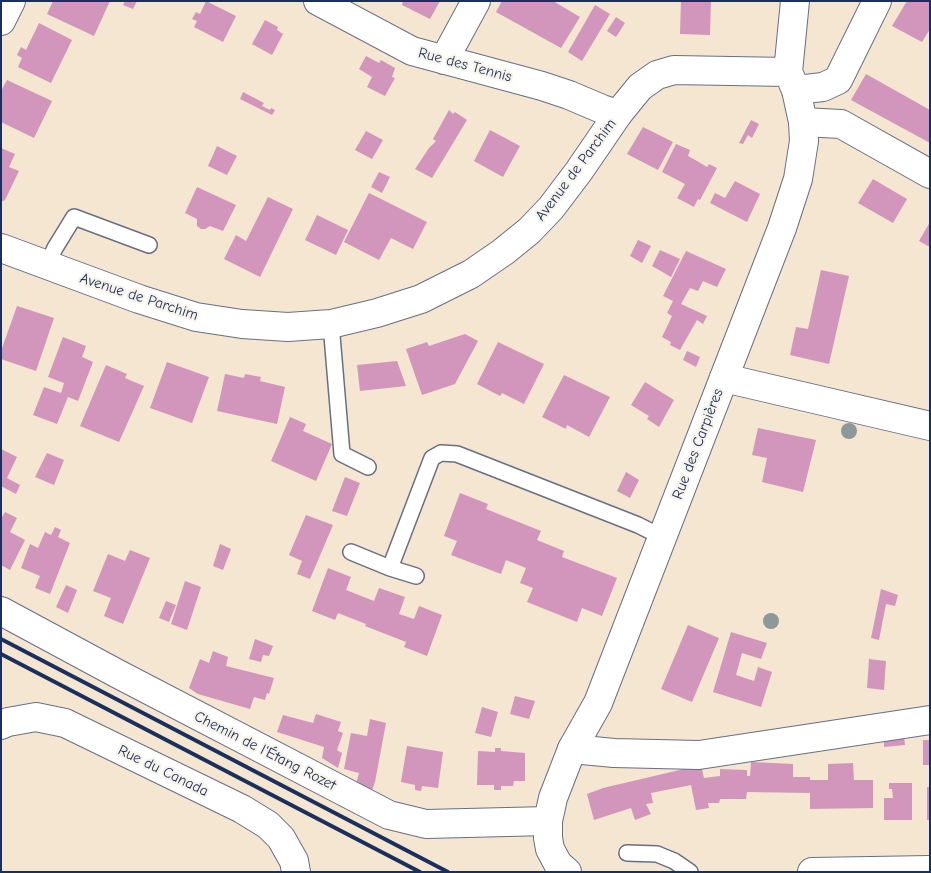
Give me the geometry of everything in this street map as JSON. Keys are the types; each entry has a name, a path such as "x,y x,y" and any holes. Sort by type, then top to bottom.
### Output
{"street":[{"path":"1,20 11,1"},
{"name":"Rue des Tennis","path":"318,1 412,51 569,94 618,114"},
{"path":"444,60 476,1"},
{"name":"Rue des Carpières","path":"567,872 558,864 550,849 548,820 553,798 572,749 598,703 794,193 801,164 804,140 803,122 792,81 795,1"},
{"name":"Avenue de Parchim","path":"1,248 139,299 196,317 279,327 331,324 377,313 421,300 471,274 504,252 529,231 551,208 618,114 640,87 657,75 674,70 792,81 823,87 838,80 877,1"},
{"path":"803,122 841,124 930,174"},
{"path":"724,378 930,426"},
{"name":"Chemin de l'Étang Rozet","path":"1,611 126,679 389,815 426,824 548,820"},
{"name":"Rue du Canada","path":"1,726 8,722 36,717 65,723 242,809 268,825 282,838 294,861 296,872"},
{"path":"572,749 614,753 699,755 930,720"},
{"path":"812,872 930,870"}],"lane":[{"path":"47,265 74,217 149,245"},
{"path":"331,324 342,454 368,467"},
{"path":"390,568 432,458 441,453 457,454 638,525 662,537"},
{"path":"351,552 390,568 416,576"},
{"path":"627,853 657,854 690,872"}],"building":[{"path":"53,1 110,1 94,36 47,14"},
{"path":"125,1 137,1 133,9 123,5"},
{"path":"206,1 236,16 223,42 194,27 197,21 192,19 196,12 200,14"},
{"path":"403,1 440,1 430,19 402,5"},
{"path":"502,1 553,1 580,17 561,48 496,12"},
{"path":"681,1 711,1 710,35 680,34"},
{"path":"907,1 930,1 930,29 922,42 892,26"},
{"path":"595,5 610,14 582,61 568,52"},
{"path":"616,17 625,23 616,37 607,31"},
{"path":"265,20 278,27 277,30 283,34 272,55 252,44"},
{"path":"39,23 72,40 51,83 18,67 22,58 17,55 21,47 26,50"},
{"path":"366,56 379,63 381,60 395,68 392,77 395,78 385,96 367,87 372,77 359,69"},
{"path":"866,74 930,110 930,143 851,100"},
{"path":"7,80 52,101 34,138 1,122 1,91"},
{"path":"243,92 264,103 262,106 275,110 272,115 240,99"},
{"path":"449,110 453,114 455,112 467,120 432,178 415,169 436,141 433,139"},
{"path":"751,120 759,124 752,138 748,135 743,144 739,143"},
{"path":"643,127 673,142 658,170 627,154"},
{"path":"490,130 520,146 503,177 474,161"},
{"path":"366,131 383,140 372,159 355,150"},
{"path":"676,144 690,150 688,156 707,167 709,164 717,168 700,200 698,199 694,207 677,198 685,184 662,172"},
{"path":"217,146 237,156 227,175 208,166"},
{"path":"1,148 15,154 9,167 19,171 5,200 1,202"},
{"path":"379,172 390,177 382,193 371,187"},
{"path":"873,179 907,199 893,223 858,203"},
{"path":"735,181 760,194 747,222 710,203 715,193 725,198"},
{"path":"197,187 236,205 223,231 210,226 201,229 197,226 197,219 185,213"},
{"path":"369,193 427,222 413,249 391,238 379,260 344,242"},
{"path":"268,197 293,209 260,277 224,259 236,235 246,241"},
{"path":"317,215 348,230 336,255 305,240"},
{"path":"930,222 930,247 919,241"},
{"path":"638,240 651,246 642,263 630,256"},
{"path":"660,250 680,259 671,277 652,266"},
{"path":"686,251 726,269 717,287 703,281 698,291 690,288 681,304 707,316 703,324 697,320 680,350 670,345 671,342 662,337 672,316 667,313 673,301 663,296"},
{"path":"821,270 849,276 829,364 790,355 796,327 808,329"},
{"path":"17,306 54,318 36,371 1,359 1,351"},
{"path":"465,334 478,341 455,384 422,395 406,349 427,342 429,346"},
{"path":"63,337 86,346 82,357 93,362 78,401 68,397 57,424 33,415 44,387 61,393 64,383 48,377"},
{"path":"498,342 544,364 524,404 502,393 500,396 477,384"},
{"path":"687,351 700,357 696,367 683,360"},
{"path":"397,361 406,386 360,391 357,365"},
{"path":"167,362 209,377 192,423 150,408"},
{"path":"106,365 127,374 125,378 144,386 119,442 80,426"},
{"path":"225,374 244,378 245,374 261,377 260,381 285,387 277,424 217,411"},
{"path":"564,375 610,397 589,437 567,425 566,429 542,417"},
{"path":"645,382 674,400 659,427 647,419 649,416 631,405"},
{"path":"290,417 306,424 303,431 332,444 316,481 271,461"},
{"path":"758,428 816,440 803,492 762,482 767,458 752,455"},
{"path":"1,449 17,457 7,478 20,485 16,494 1,486"},
{"path":"47,453 64,460 54,485 35,477"},
{"path":"626,472 639,480 630,498 617,491"},
{"path":"345,477 360,483 347,516 332,511"},
{"path":"460,493 488,504 486,509 541,531 537,540 564,551 562,557 617,578 602,616 582,608 577,622 527,602 533,588 520,583 526,568 506,560 501,574 451,555 457,541 444,536"},
{"path":"5,512 17,518 10,532 25,540 10,570 1,565 1,519"},
{"path":"306,515 333,525 310,579 297,574 302,561 289,555"},
{"path":"55,527 61,530 58,537 70,543 50,594 35,588 40,576 21,568 30,544 38,548 45,532 51,535"},
{"path":"220,544 231,549 223,570 213,566"},
{"path":"130,550 150,558 123,624 104,616 111,598 93,591 108,554 125,561"},
{"path":"328,568 351,577 346,590 374,601 379,588 405,597 399,614 414,619 419,606 442,615 427,656 404,647 406,642 338,613 335,620 312,611"},
{"path":"185,581 201,587 187,630 171,624"},
{"path":"66,585 77,590 68,613 56,607"},
{"path":"881,589 898,595 895,606 886,604 879,640 871,638"},
{"path":"166,601 176,605 169,622 159,618"},
{"path":"688,625 719,638 692,702 661,689"},
{"path":"731,632 767,643 761,659 742,653 736,675 754,681 758,667 772,672 761,707 713,692"},
{"path":"255,639 273,646 269,656 263,655 261,662 249,659"},
{"path":"213,651 228,657 226,666 274,678 265,700 254,697 250,709 198,694 189,688 200,659 209,663"},
{"path":"869,659 886,661 884,690 867,688"},
{"path":"515,696 535,701 529,719 510,714"},
{"path":"482,707 498,712 491,737 475,733"},
{"path":"316,714 341,722 338,731 343,733 337,750 342,753 338,768 322,758 324,747 277,732 283,715 313,723"},
{"path":"370,719 386,723 375,782 370,796 355,788 359,773 344,769 351,733 367,736"},
{"path":"904,736 905,745 884,747 884,738"},
{"path":"923,740 930,740 930,765 923,765"},
{"path":"407,746 443,752 438,788 422,786 421,791 415,790 415,785 401,782"},
{"path":"495,748 501,748 501,751 525,753 525,781 514,781 513,786 501,786 501,790 494,790 494,785 477,785 478,751 495,752"},
{"path":"751,762 793,764 793,777 810,777 810,780 828,780 828,764 853,763 854,780 873,780 873,808 810,809 810,793 747,792 746,799 720,799 719,803 708,803 709,808 696,810 691,785 651,793 653,803 646,804 651,814 635,820 631,808 594,820 587,794 603,788 701,765 704,778 720,776 720,769 747,770 747,776 750,776"},
{"path":"889,783 912,783 912,820 884,820 884,798 893,798 892,789 889,789"},
{"path":"927,787 930,787 930,820 927,820"}],"railway":[{"path":"1,639 448,872"},
{"path":"1,654 420,872"}]}
